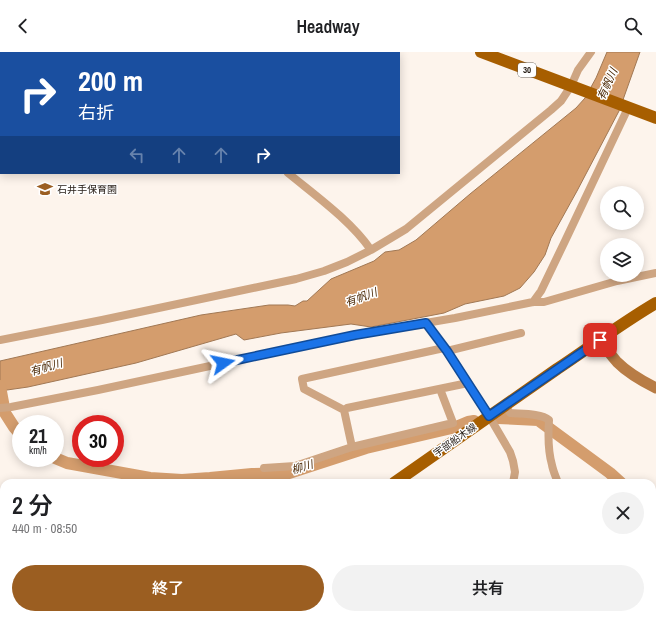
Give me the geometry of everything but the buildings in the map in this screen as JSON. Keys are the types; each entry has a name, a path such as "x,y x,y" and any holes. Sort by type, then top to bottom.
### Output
{"main road":[{"name":"30","path":"481,52 656,118"},
{"name":"宇部船木線","path":"400,479 640,312 656,303"}],"street":[{"path":"0,340 296,279 324,271 347,262 371,250 406,229 551,110 561,101 572,87 578,70 591,52"},
{"path":"533,302 541,291 554,265 628,108"},
{"path":"289,174 337,214 358,234 371,250"},
{"path":"0,408 98,390 355,335 455,318 533,302 544,302 656,273"},
{"path":"426,323 446,349 510,452 515,472 514,479"},
{"path":"344,410 304,389 302,379 521,333"},
{"path":"600,340 624,368 656,388"},
{"path":"344,410 347,408 468,383"},
{"path":"264,468 295,466 352,447 453,423 440,389"},
{"path":"505,406 510,413 538,415 549,420 548,430 550,457 557,479"},
{"path":"344,410 352,447"}],"water":[{"name":"有帆川","path":"607,52 640,52 619,111 551,238 545,255 534,272 520,288 504,296 465,304 444,313 371,327 351,324 281,333 244,340 236,334 136,363 28,387 0,391 0,361 201,315 269,305 295,306 303,301 307,301 331,279 374,261 385,252 399,250 416,240 576,108 585,98 596,78"}],"waterway":[{"name":"柳川","path":"0,386 5,413 12,424"},
{"name":"柳川","path":"498,418 538,420 617,479"},
{"name":"柳川","path":"196,479 252,474 289,473 366,448 456,427 474,421"},
{"name":"柳川","path":"64,462 150,478 166,479"}],"place":[{"name":"石井手保育園","path":"45,189"}],"route":[{"path":"223,363 355,335 426,323 447,351 489,416 600,340"}]}
